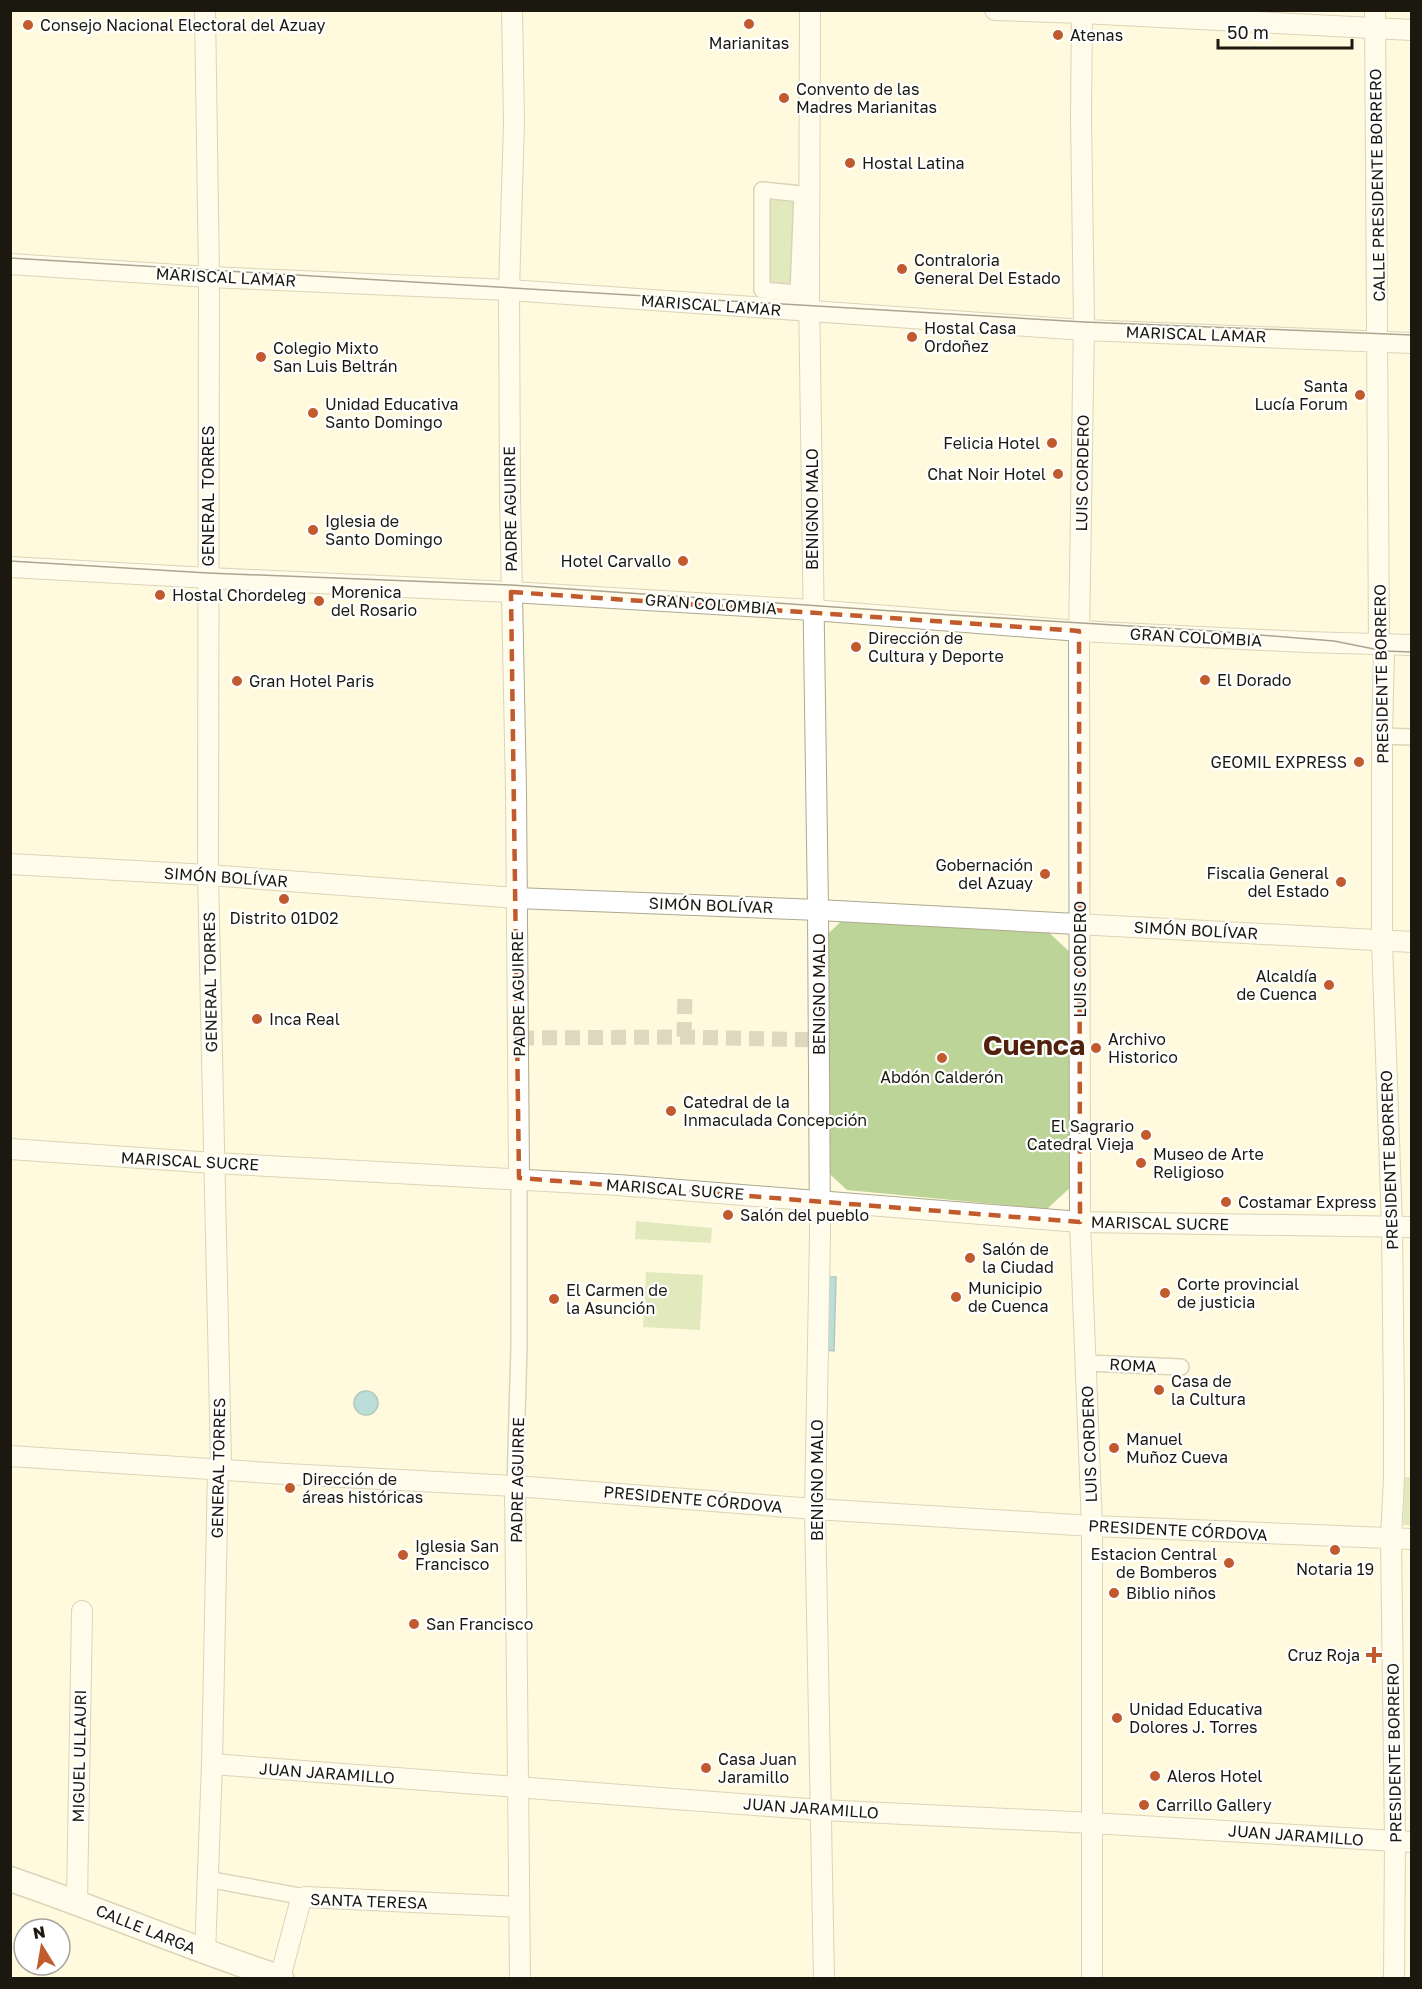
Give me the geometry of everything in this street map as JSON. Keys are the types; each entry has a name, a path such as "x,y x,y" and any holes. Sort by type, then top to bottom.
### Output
{"street":[{"name":"GENERAL TORRES","path":"205,1953 212,1764 218,1469 221,1463 208,875 206,10"},
{"name":"PADRE AGUIRRE","path":"512,10 514,122 509,290 519,1178 519,1347 515,1486 520,1978"},
{"name":"BENIGNO MALO","path":"810,10 809,206 813,610 819,910 816,1509 824,1978"},
{"path":"995,10 1375,19 1412,30"},
{"name":"LUIS CORDERO","path":"1082,12 1084,330 1079,631 1080,1222 1092,1526 1092,1978"},
{"name":"CALLE PRESIDENTE BORRERO","path":"1375,19 1378,342"},
{"path":"762,190 802,194 798,293 762,290 762,190"},
{"name":"MARISCAL LAMAR","path":"10,264 509,290 1084,330 1412,343"},
{"name":"PRESIDENTE BORRERO","path":"1378,342 1379,643 1384,651 1382,940 1392,1226 1394,1478 1391,1538 1403,1842 1394,1978"},
{"name":"GRAN COLOMBIA","path":"10,567 511,592 813,610 1079,631 1412,645"},
{"path":"1382,736 1412,737"},
{"name":"SIMÓN BOLÍVAR","path":"10,864 208,875 516,898 819,910 1412,942"},
{"name":"MARISCAL SUCRE","path":"10,1149 214,1163 519,1178 1080,1222 1412,1227"},
{"name":"ROMA","path":"1086,1363 1180,1367"},
{"name":"PRESIDENTE CÓRDOVA","path":"10,1456 515,1486 816,1509 1092,1526 1412,1539"},
{"name":"MIGUEL ULLAURI","path":"76,1901 82,1611"},
{"name":"JUAN JARAMILLO","path":"212,1764 821,1810 1092,1823 1403,1842"},
{"name":"CALLE LARGA","path":"10,1879 76,1901 205,1953 281,1978"},
{"path":"207,1879 305,1897"},
{"name":"SANTA TERESA","path":"281,1978 301,1899 305,1897 519,1907"}],"highlighted area":[{"path":"511,592 1079,631 1080,1222 519,1178"}],"green space":[{"path":"762,190 802,194 798,293 762,290"},
{"path":"846,917 1046,930 1072,954 1073,1185 1047,1209 847,1190 822,1167 820,941"},
{"path":"636,1221 712,1228 711,1243 635,1239"},
{"path":"646,1272 703,1275 700,1330 643,1327"},
{"path":"1404,1477 1411,1477 1411,1525 1403,1525"}],"water":[{"path":"829,1277 836,1277 834,1351 827,1350"},
{"path":"366,1391 371,1392 377,1398 377,1408 371,1414 366,1415 361,1414 355,1408 354,1403 355,1398 361,1392"}],"tunnel":[{"path":"684,1037 685,995"},
{"path":"519,1038 684,1037 819,1040"}],"tram line":[{"path":"10,258 1084,322 1412,335"},
{"path":"10,561 208,573 511,585 1212,631 1334,641 1384,651 1412,652"}],"place":[{"name":"Marianitas","path":"749,24"},
{"name":"Consejo Nacional Electoral del Azuay","path":"28,25"},
{"name":"Atenas","path":"1058,35"},
{"name":"Convento de las Madres Marianitas","path":"784,98"},
{"name":"Hostal Latina","path":"850,163"},
{"name":"Contraloria General Del Estado","path":"902,269"},
{"name":"Hostal Casa Ordoñez","path":"912,337"},
{"name":"Colegio Mixto San Luis Beltrán","path":"261,357"},
{"name":"Santa Lucía Forum","path":"1360,395"},
{"name":"Unidad Educativa Santo Domingo","path":"313,413"},
{"name":"Felicia Hotel","path":"1052,443"},
{"name":"Chat Noir Hotel","path":"1058,474"},
{"name":"Iglesia de Santo Domingo","path":"313,530"},
{"name":"Hotel Carvallo","path":"683,561"},
{"name":"Hostal Chordeleg","path":"160,595"},
{"name":"Morenica del Rosario","path":"319,601"},
{"name":"Dirección de Cultura y Deporte","path":"856,647"},
{"name":"El Dorado","path":"1205,680"},
{"name":"Gran Hotel Paris","path":"237,681"},
{"name":"GEOMIL EXPRESS","path":"1359,762"},
{"name":"Gobernación del Azuay","path":"1045,874"},
{"name":"Fiscalia General del Estado","path":"1341,882"},
{"name":"Distrito 01D02","path":"284,899"},
{"name":"Alcaldía de Cuenca","path":"1329,985"},
{"name":"Inca Real","path":"257,1019"},
{"name":"Archivo Historico","path":"1096,1048"},
{"name":"Abdón Calderón","path":"942,1058"},
{"name":"Catedral de la Inmaculada Concepción","path":"671,1111"},
{"name":"El Sagrario Catedral Vieja","path":"1146,1135"},
{"name":"Museo de Arte Religioso","path":"1141,1163"},
{"name":"Costamar Express","path":"1226,1202"},
{"name":"Salón del pueblo","path":"728,1215"},
{"name":"Salón de la Ciudad","path":"970,1258"},
{"name":"Corte provincial de justicia","path":"1165,1293"},
{"name":"Municipio de Cuenca","path":"956,1297"},
{"name":"El Carmen de la Asunción","path":"554,1299"},
{"name":"Casa de la Cultura","path":"1159,1390"},
{"name":"Manuel Muñoz Cueva","path":"1114,1448"},
{"name":"Dirección de áreas históricas","path":"290,1488"},
{"name":"Notaria 19","path":"1335,1550"},
{"name":"Iglesia San Francisco","path":"403,1555"},
{"name":"Estacion Central de Bomberos","path":"1229,1563"},
{"name":"Biblio niños","path":"1114,1593"},
{"name":"San Francisco","path":"414,1624"},
{"name":"Cruz Roja","path":"1374,1655"},
{"name":"Unidad Educativa Dolores J. Torres","path":"1117,1718"},
{"name":"Casa Juan Jaramillo","path":"706,1768"},
{"name":"Aleros Hotel","path":"1155,1776"},
{"name":"Carrillo Gallery","path":"1144,1805"}],"district":[{"name":"Cuenca","path":"1034,1045"}]}
